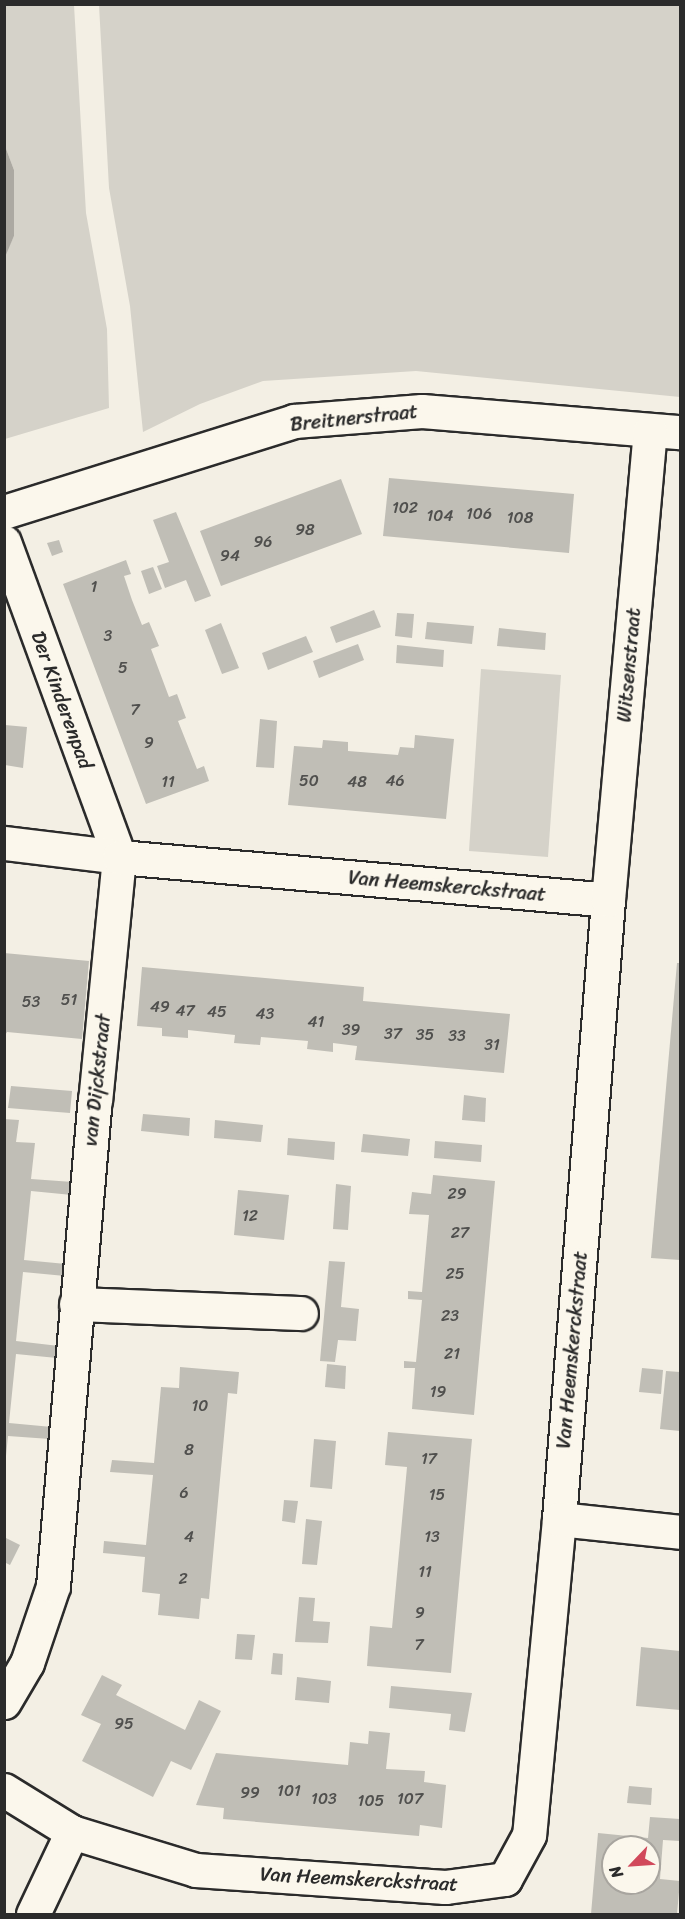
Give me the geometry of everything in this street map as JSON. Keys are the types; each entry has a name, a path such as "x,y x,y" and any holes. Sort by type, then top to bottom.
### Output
{"street":[{"name":"Breitnerstraat","path":"4,512 294,421 422,411 665,431"},
{"name":"Witsenstraat","path":"608,900 665,431"},
{"name":"Der Kinderenpad","path":"4,542 119,857"},
{"name":"Van Heemskerckstraat","path":"4,843 119,857 608,900 559,1519 529,1835 505,1879 445,1887 196,1870 72,1832 4,1790"},
{"name":"van Dijckstraat","path":"4,1702 27,1663 53,1586 76,1304 119,857"},
{"path":"76,1304 301,1313"},
{"path":"559,1519 681,1532"},
{"path":"33,1914 72,1832"}],"shaded area":[{"path":"5,5 74,5 86,213 107,329 109,408 5,439 4,257 14,236 14,170 5,146"},
{"path":"99,5 680,5 680,397 416,371 263,381 200,404 143,432 130,306 109,188"},
{"path":"5,146 14,170 14,236 5,257"},
{"path":"481,669 561,675 548,857 469,851"}],"building":[{"path":"389,478 574,494 569,553 383,536"},
{"path":"341,479 362,534 221,586 200,531"},
{"path":"176,512 211,596 195,602 186,580 165,588 157,566 169,562 153,520"},
{"path":"59,540 63,552 52,556 47,543"},
{"path":"126,560 131,574 124,576 132,600 142,625 149,622 159,646 151,649 169,697 177,694 186,718 178,721 197,769 204,766 209,781 146,804 63,584"},
{"path":"153,567 162,589 149,594 141,571"},
{"path":"374,610 381,627 336,643 330,627"},
{"path":"397,613 414,614 412,638 395,636"},
{"path":"427,622 474,626 472,644 425,639"},
{"path":"221,623 239,668 222,674 205,630"},
{"path":"499,628 546,633 545,650 497,646"},
{"path":"306,636 313,652 268,670 262,653"},
{"path":"358,644 364,660 319,678 313,661"},
{"path":"397,645 444,650 443,667 396,663"},
{"path":"260,719 277,721 274,768 256,767"},
{"path":"5,725 27,727 23,768 5,765"},
{"path":"415,735 454,739 446,819 288,805 294,746 322,748 323,740 348,742 348,751 398,755 400,747 414,748"},
{"path":"4,953 89,961 82,1039 7,1032 4,1037"},
{"path":"677,963 680,963 680,1260 651,1258"},
{"path":"142,967 364,987 363,1001 510,1014 504,1073 355,1060 357,1046 333,1043 333,1052 307,1049 308,1041 261,1037 260,1045 234,1043 235,1035 188,1030 188,1038 162,1036 162,1028 137,1026"},
{"path":"11,1086 72,1091 70,1113 8,1108"},
{"path":"464,1095 486,1098 485,1122 462,1120"},
{"path":"143,1114 190,1118 189,1136 141,1131"},
{"path":"4,1119 19,1120 16,1142 35,1143 31,1179 73,1182 72,1195 31,1191 24,1260 66,1264 65,1276 23,1272 16,1341 59,1346 57,1358 16,1354 9,1423 52,1427 50,1439 8,1436 6,1456"},
{"path":"215,1120 263,1125 261,1142 214,1138"},
{"path":"363,1134 410,1139 408,1156 361,1152"},
{"path":"288,1138 335,1142 334,1160 287,1155"},
{"path":"435,1141 482,1145 481,1162 434,1158"},
{"path":"433,1175 495,1181 474,1415 412,1409 415,1368 404,1368 404,1361 416,1362 422,1300 408,1299 408,1291 422,1292 429,1215 409,1214 412,1192 431,1194"},
{"path":"336,1184 351,1186 348,1230 333,1229"},
{"path":"238,1190 289,1195 284,1240 234,1235"},
{"path":"329,1261 345,1262 341,1307 359,1309 356,1341 338,1340 335,1362 320,1361"},
{"path":"327,1364 346,1366 345,1389 325,1387"},
{"path":"180,1367 239,1372 237,1394 228,1393 209,1599 201,1598 199,1619 158,1615 160,1594 142,1592 145,1557 103,1553 104,1541 146,1545 153,1475 110,1472 112,1460 154,1463 161,1387 179,1388"},
{"path":"642,1368 663,1370 661,1394 639,1392"},
{"path":"666,1371 680,1372 680,1431 660,1429"},
{"path":"388,1432 472,1439 451,1673 367,1666 370,1626 392,1628 407,1467 385,1465"},
{"path":"314,1439 336,1441 332,1489 310,1487"},
{"path":"284,1500 298,1501 295,1523 282,1521"},
{"path":"306,1519 322,1521 317,1565 302,1564"},
{"path":"4,1537 20,1545 10,1565 4,1562"},
{"path":"299,1597 315,1598 313,1621 330,1622 328,1643 295,1642"},
{"path":"237,1634 255,1635 252,1660 235,1659"},
{"path":"641,1647 680,1651 680,1710 636,1706"},
{"path":"273,1653 283,1654 282,1675 271,1674"},
{"path":"102,1675 122,1685 116,1695 185,1730 199,1700 221,1711 191,1770 171,1761 153,1797 82,1761 101,1724 81,1715"},
{"path":"297,1677 331,1681 329,1703 295,1700"},
{"path":"391,1686 472,1693 465,1732 449,1730 451,1714 389,1708"},
{"path":"369,1731 390,1733 386,1769 425,1771 424,1782 446,1785 442,1828 420,1825 419,1836 223,1819 224,1808 196,1805 216,1753 348,1765 350,1742 368,1744"},
{"path":"629,1786 652,1788 651,1805 627,1803"},
{"path":"650,1817 680,1819 680,1841 663,1840 661,1866 661,1835 648,1835"},
{"path":"598,1833 618,1835 601,1835 601,1895 661,1895 661,1879 680,1881 677,1914 591,1914"}]}
